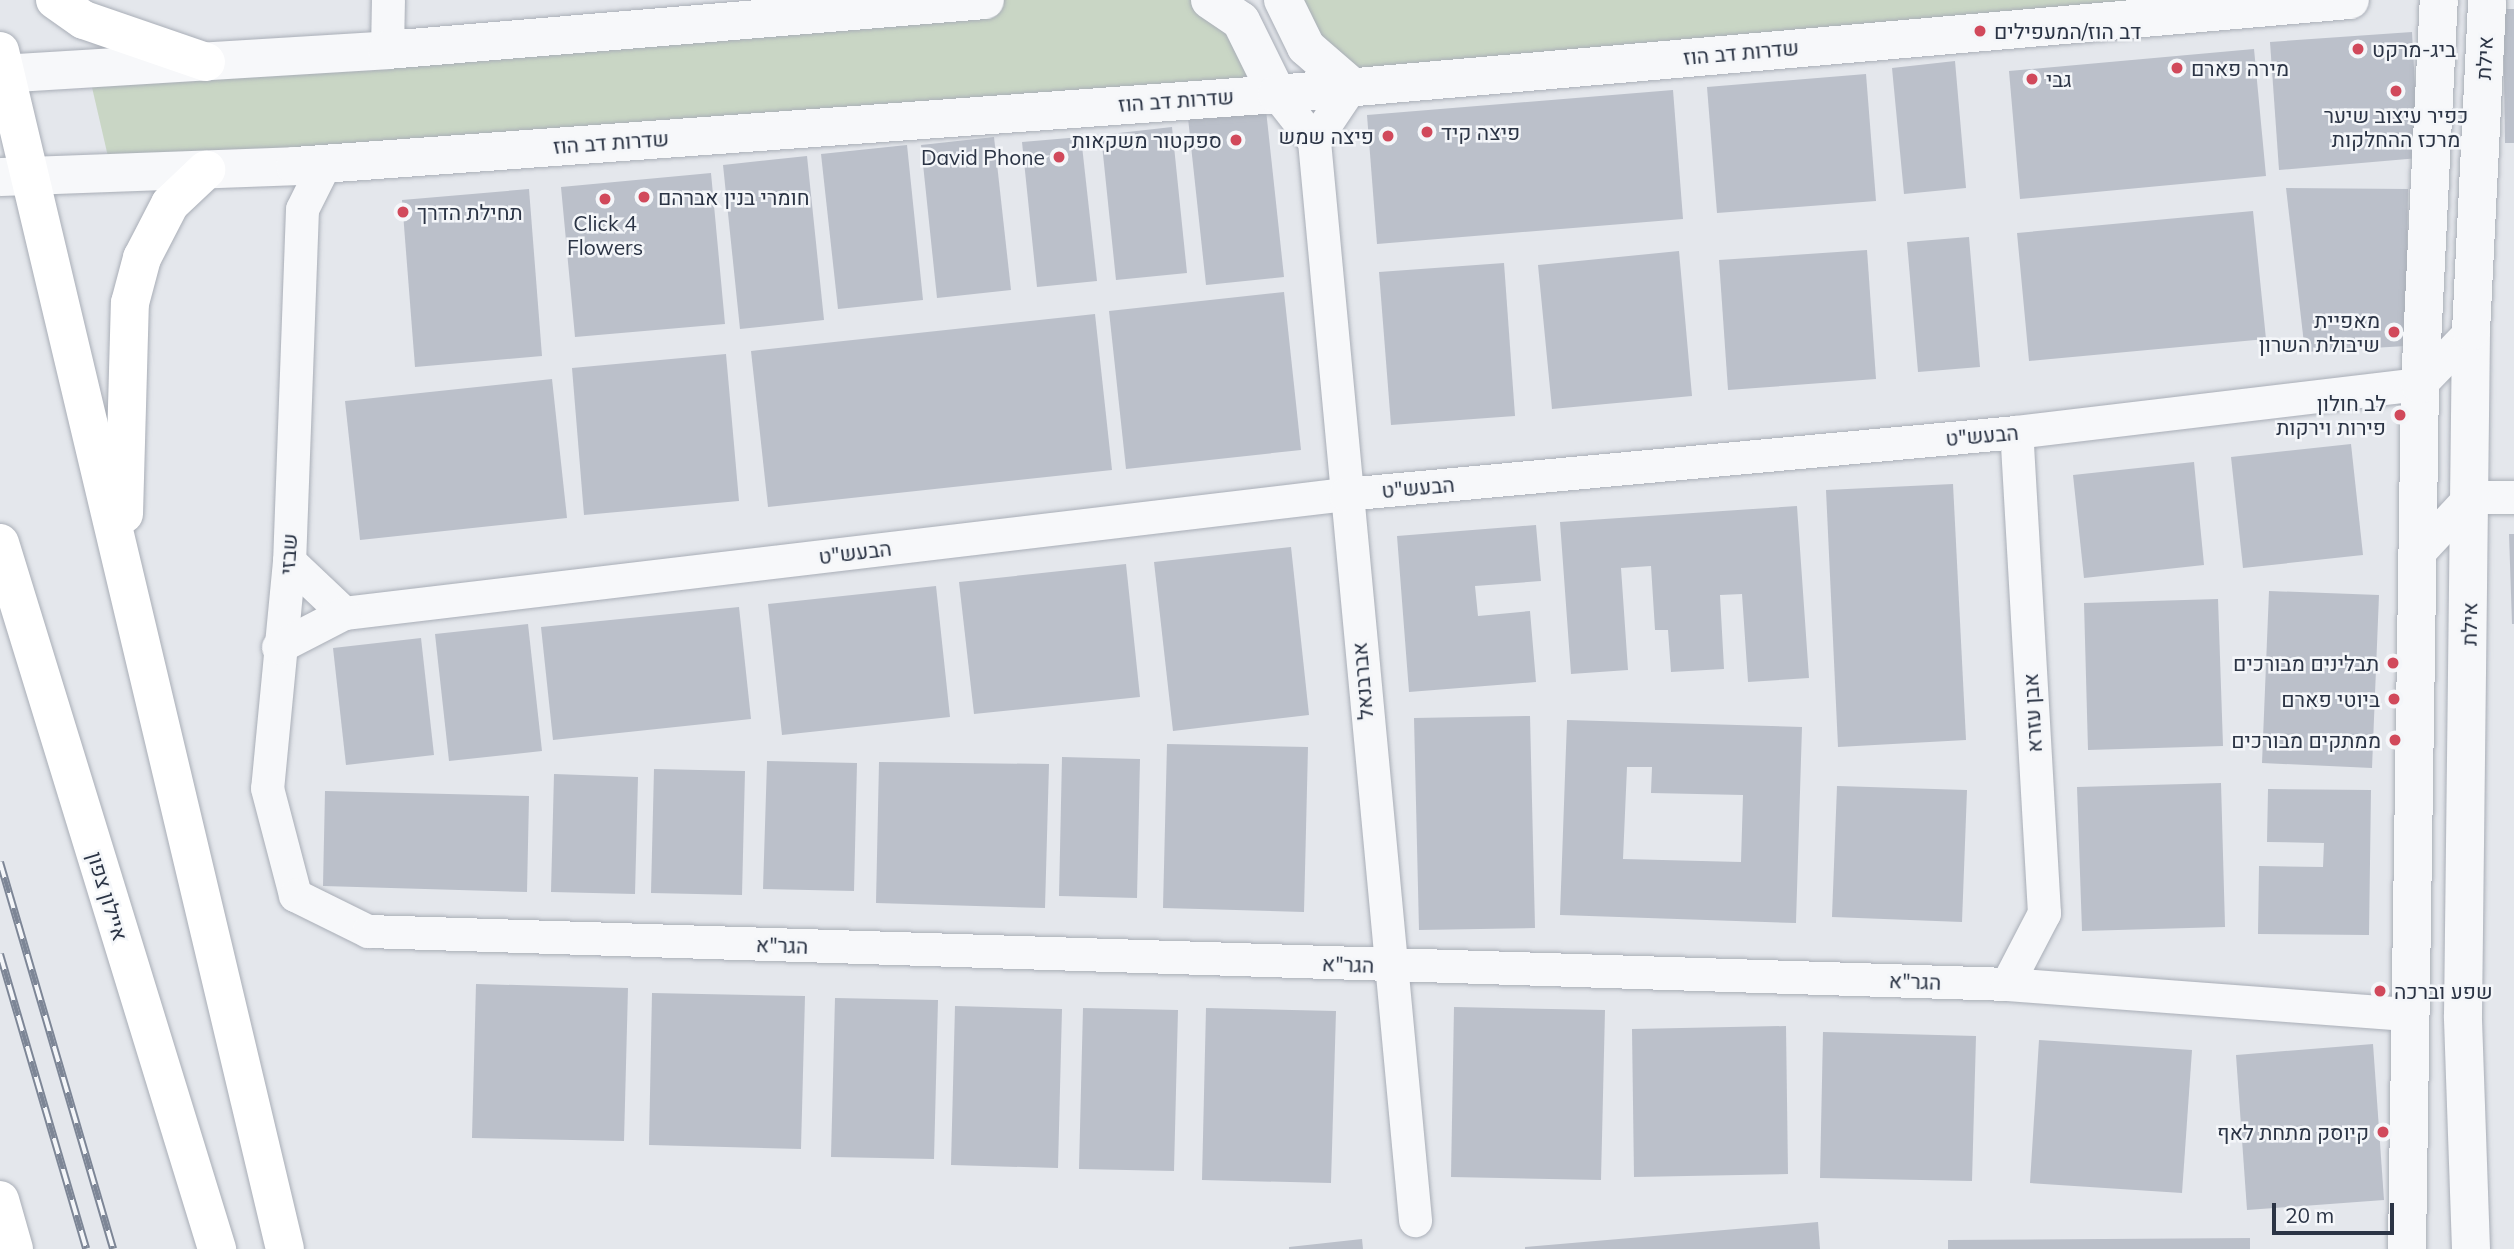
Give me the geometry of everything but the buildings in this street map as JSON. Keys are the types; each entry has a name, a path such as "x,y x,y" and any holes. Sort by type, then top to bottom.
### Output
{"highway":[{"path":"55,0 84,20 206,62"},
{"path":"2,66 17,177 122,568 285,1249"},
{"path":"122,568 131,303 142,258 170,204 206,170"},
{"name":"איילון צפון","path":"0,543 217,1249"},
{"path":"0,1200 13,1249"}],"street":[{"path":"387,50 388,0"},
{"path":"2,66 206,62 387,50 985,0"},
{"path":"1210,0 1241,21 1277,94 1314,141 1351,86 1306,47 1283,0"},
{"name":"שדרות דב הוז","path":"17,177 265,167 1277,94 2350,0"},
{"path":"2407,1249 2420,384 2439,0"},
{"name":"אילת","path":"2471,1249 2465,1071 2471,331 2487,0"},
{"name":"אברבנאל","path":"1314,141 1389,965 1415,1220"},
{"name":"שבזי","path":"295,895 267,788 278,647 289,561 302,209 325,163"},
{"path":"265,167 302,209"},
{"path":"2420,384 2471,331"},
{"name":"הבעש\"ט","path":"278,647 344,613 1345,494 2016,432 2420,384"},
{"name":"אבן עזרא","path":"2007,984 2044,913 2016,432"},
{"path":"2418,553 2470,498 2514,497"},
{"path":"289,561 344,613"},
{"name":"הגר\"א","path":"295,895 368,931 2007,984 2410,1014"},
{"path":"2410,1014 2438,1035 2465,1071"}],"green space":[{"path":"985,0 1210,0 1277,94 112,174 88,70"},
{"path":"1283,0 2350,0 1351,86"}],"railway":[{"path":"0,862 113,1249"},
{"path":"0,954 86,1249"}],"place":[{"name":"דב הוז/המעפילים","path":"1980,31"},
{"name":"ביג-מרקט","path":"2358,49"},
{"name":"מירה פארם","path":"2177,68"},
{"name":"גבי","path":"2032,79"},
{"name":"כפיר עיצוב שיער מרכז ההחלקות","path":"2396,91"},
{"name":"פיצה קיד","path":"1427,132"},
{"name":"פיצה שמש","path":"1388,136"},
{"name":"ספקטור משקאות","path":"1236,140"},
{"name":"David Phone","path":"1059,157"},
{"name":"חומרי בנין אברהם","path":"644,197"},
{"name":"Click 4 Flowers","path":"605,199"},
{"name":"תחילת הדרך","path":"403,212"},
{"name":"מאפיית שיבולת השרון","path":"2394,332"},
{"name":"לב חולון פירות וירקות","path":"2400,415"},
{"name":"תבלינים מבורכים","path":"2393,663"},
{"name":"ביוטי פארם","path":"2394,699"},
{"name":"ממתקים מבורכים","path":"2395,740"},
{"name":"שפע וברכה","path":"2380,991"},
{"name":"קיוסק מתחת לאף","path":"2383,1132"}]}
